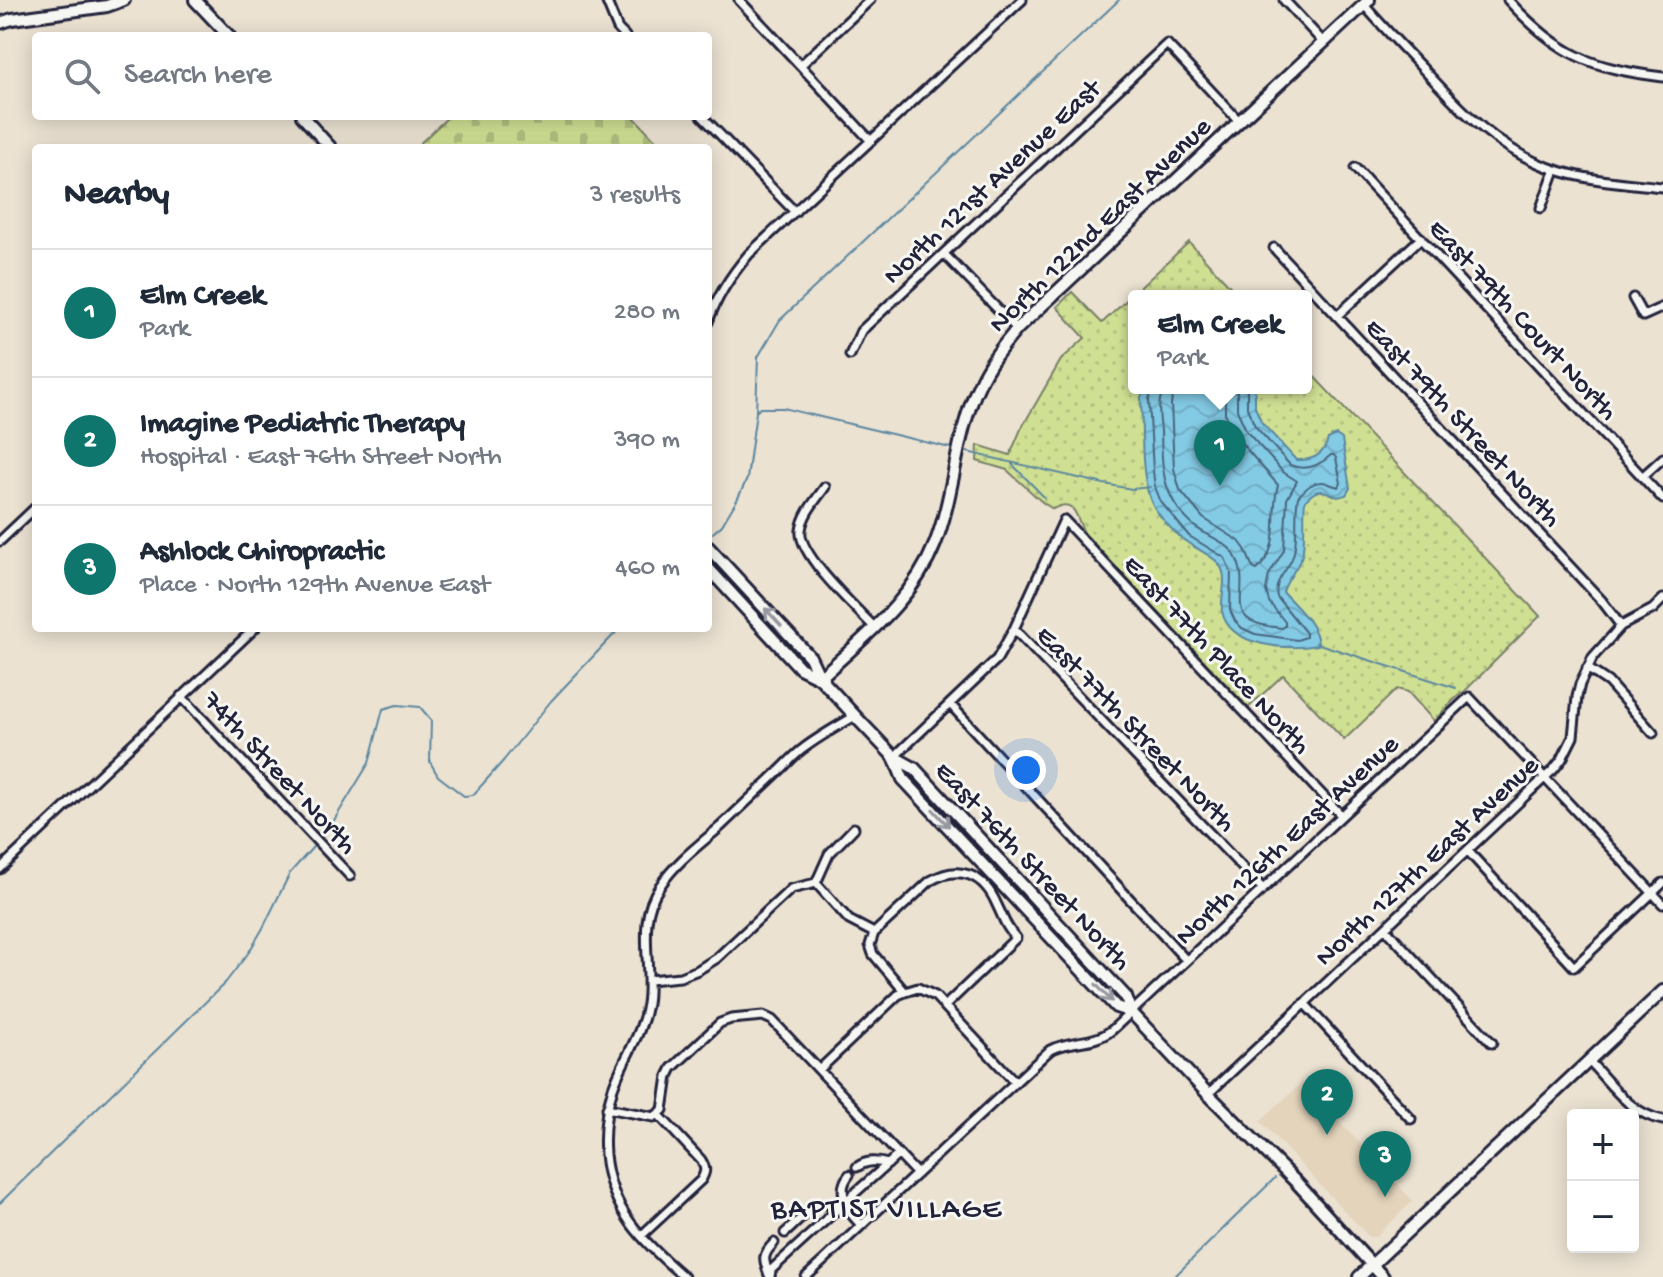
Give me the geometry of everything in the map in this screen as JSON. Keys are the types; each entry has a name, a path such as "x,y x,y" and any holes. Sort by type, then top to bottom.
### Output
{"main road":[{"path":"0,23 107,6 124,0"},
{"path":"195,0 225,32"},
{"name":"North 122nd East Avenue","path":"820,678 901,601 925,565 942,523 973,398 989,365 1017,329 1366,3"},
{"path":"306,120 327,144"},
{"name":"East 76th Street North","path":"712,551 810,657 820,678 894,757 903,779 1116,1007 1131,1012 1298,1184 1383,1277"},
{"name":"East 76th Street North","path":"712,572 800,668 820,678"},
{"path":"1359,1277 1663,991"}],"street":[{"path":"606,0 621,32"},
{"path":"739,0 871,141"},
{"path":"801,65 870,0"},
{"path":"712,313 721,292 749,254 1022,0"},
{"path":"1284,0 1324,43"},
{"path":"1508,0 1542,33 1582,59 1617,71 1663,77"},
{"path":"1366,3 1462,111 1513,151 1555,170 1663,187"},
{"name":"North 121st Avenue East","path":"850,355 861,331 1167,44 1239,121"},
{"path":"706,120 795,212"},
{"name":"East 79th Court North","path":"1355,168 1663,499"},
{"path":"1541,208 1555,170"},
{"path":"1337,316 1421,238"},
{"name":"East 79th Street North","path":"1274,248 1602,601 1621,626"},
{"path":"944,254 1017,329"},
{"path":"1633,298 1643,316 1663,307"},
{"path":"1642,477 1663,458"},
{"path":"825,487 805,516 800,539 811,559 875,628"},
{"path":"0,541 32,511"},
{"name":"East 77th Place North","path":"1014,629 1064,520 1341,815"},
{"name":"North 127th East Avenue","path":"1208,1094 1545,778 1562,759 1573,737 1577,697 1587,668 1600,647 1621,626 1653,609 1663,599"},
{"path":"894,757 997,659 1014,629"},
{"name":"East 77th Street North","path":"1014,629 1263,889"},
{"path":"0,869 251,632"},
{"path":"1587,668 1608,682 1653,733"},
{"name":"74th Street North","path":"181,696 350,876"},
{"name":"North 126th East Avenue","path":"1131,1012 1469,697 1545,778"},
{"path":"950,704 1186,960"},
{"path":"684,1277 630,1224 612,1191 607,1171 603,1132 607,1108 647,1007 647,917 654,895 666,877 803,748 855,716"},
{"path":"1545,778 1663,904"},
{"path":"816,883 829,854 854,828"},
{"path":"1468,851 1574,967 1663,883"},
{"path":"905,992 873,954 870,945 874,933 930,881 951,872 969,874 980,881 997,903 1004,924 1016,938 945,1006"},
{"path":"649,980 680,977 698,970 717,958 791,889 816,883"},
{"path":"816,883 849,920 874,933"},
{"path":"1385,928 1492,1043"},
{"path":"819,1070 898,995 918,988 928,991 945,1006 1015,1082"},
{"path":"1304,1003 1411,1119"},
{"path":"806,1277 1050,1050 1059,1045 1088,1042 1106,1035 1131,1012"},
{"path":"607,1108 654,1117 663,1110 672,1068 720,1023 763,1016 769,1018 917,1174"},
{"path":"1589,1061 1631,1106 1651,1118 1663,1120"},
{"path":"641,1236 705,1174 701,1160 658,1114"},
{"path":"847,1207 847,1200 898,1155"},
{"path":"857,1167 863,1162 888,1164"},
{"path":"849,1175 842,1192 847,1207 861,1225"},
{"path":"785,1233 817,1205 834,1202 847,1207"},
{"path":"769,1276 771,1270 839,1208 847,1207"},
{"path":"769,1276 764,1258 774,1243"}],"shaded area":[{"path":"1303,1082 1413,1201 1375,1237 1369,1237 1260,1121"}],"green space":[{"path":"445,120 637,120 659,144 419,144"},
{"path":"1189,242 1233,290 1137,290"},
{"path":"1072,292 1102,323 1128,299 1128,394 1312,394 1312,374 1540,616 1434,721 1408,692 1397,689 1344,740 1283,675 1248,708 1085,534 1075,511 1067,505 1053,509 1007,470 977,461 978,445 1010,455 1021,429 1061,360 1085,338 1057,307"}],"water":[{"path":"1143,394 1255,394 1255,407 1262,423 1296,460 1317,456 1328,439 1336,435 1342,439 1350,488 1346,495 1338,497 1317,491 1305,501 1302,555 1283,592 1310,623 1318,645 1292,647 1262,644 1236,633 1227,623 1222,611 1222,568 1171,529 1156,511 1149,496 1144,469"}],"waterway":[{"path":"713,533 722,525 747,479 756,412 758,357 780,320 1119,0"},
{"path":"757,411 760,408 783,408 950,448"},
{"path":"967,452 1104,484 1132,489 1150,487"},
{"path":"1012,464 1045,498"},
{"path":"0,1203 226,982 249,952 290,873 328,830 369,763 383,709 397,705 420,707 431,720 430,762 438,776 464,796 473,795 551,701 616,632"},
{"path":"1316,643 1456,688"},
{"path":"1174,1277 1275,1178"}],"place":[{"name":"Elm Creek","path":"1220,486"},
{"name":"Imagine Pediatric Therapy","path":"1327,1135"},
{"name":"Ashlock Chiropractic","path":"1385,1197"}],"district":[{"name":"BAPTIST VILLAGE","path":"887,1207"}]}
